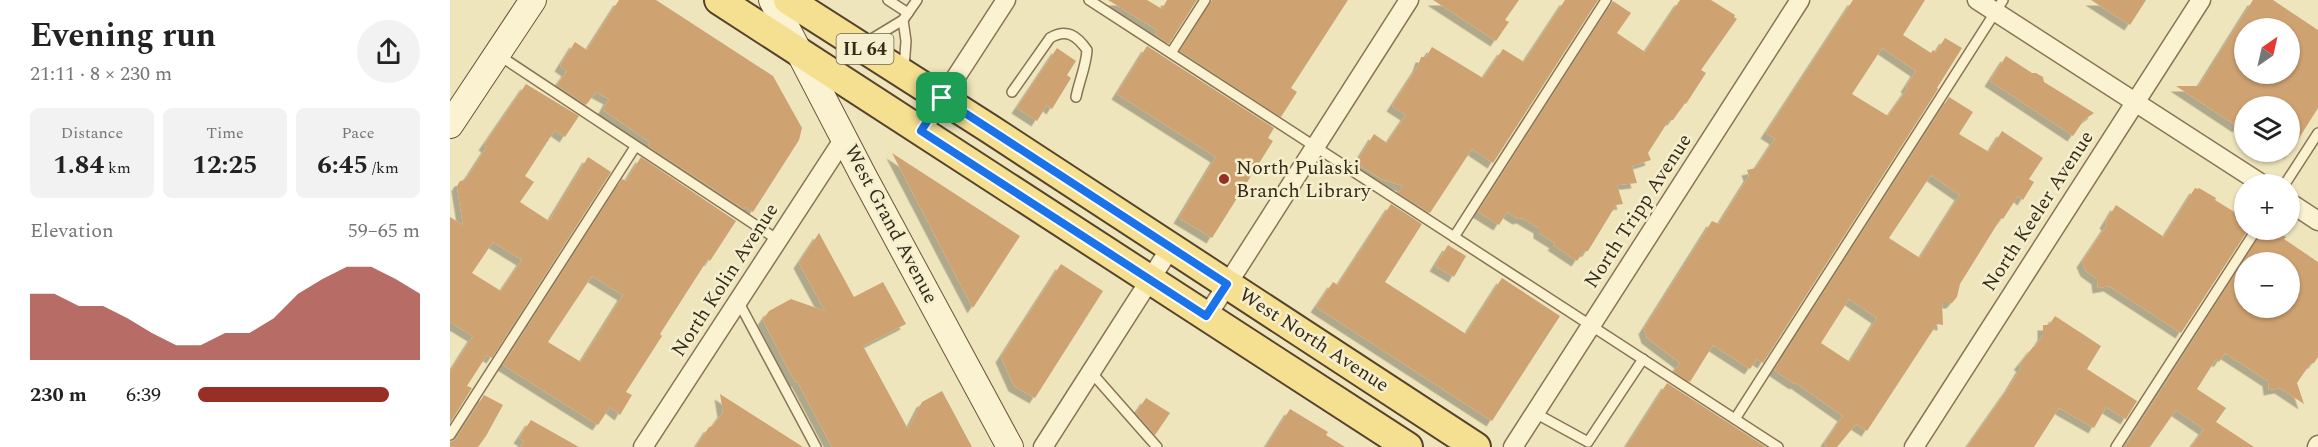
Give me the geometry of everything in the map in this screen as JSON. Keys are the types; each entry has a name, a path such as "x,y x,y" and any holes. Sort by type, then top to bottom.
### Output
{"main road":[{"path":"450,125 533,0"},
{"name":"West North Avenue","path":"719,0 1408,447"},
{"name":"West Grand Avenue","path":"772,0 1010,447"},
{"name":"West North Avenue","path":"788,0 1172,247 1459,443"}],"street":[{"path":"921,131 1006,0"},
{"path":"1206,316 1409,0"},
{"name":"North Tripp Avenue","path":"1513,447 1800,0"},
{"path":"1977,0 1999,6 2135,102 2247,174"},
{"name":"North Keeler Avenue","path":"1914,447 2200,0"},
{"name":"North Kolin Avenue","path":"643,447 845,137"},
{"path":"2300,209 2318,221"},
{"path":"1042,447 1172,247"}],"lane":[{"path":"888,0 905,16 906,41 903,73"},
{"path":"860,46 905,16 917,0"},
{"path":"1089,0 1778,447"},
{"path":"1171,53 1205,0"},
{"path":"1454,237 1605,0"},
{"path":"1735,419 1999,6"},
{"path":"1012,92 1050,38 1058,33 1070,34 1078,38 1087,50 1086,65 1079,80 1076,97"},
{"path":"496,54 778,240"},
{"path":"2291,174 2318,133"},
{"path":"450,435 635,147"},
{"path":"2116,447 2250,240"},
{"path":"738,301 816,447"},
{"path":"1535,413 1588,442 1643,360"},
{"path":"1091,372 1157,447"}],"building":[{"path":"619,0 656,0 773,76 802,128 799,140 753,212 745,207 744,209 648,146 650,143 647,140 603,110 609,99 596,92 586,105 557,85 567,71 560,66 575,42 587,50"},
{"path":"1108,0 1147,0 1162,9 1167,0 1197,0 1169,44 1155,34 1157,30"},
{"path":"1212,0 1348,0 1291,88 1297,92 1281,117 1180,51"},
{"path":"1433,0 1519,0 1505,20 1509,22 1496,41"},
{"path":"1565,0 1598,0 1493,163 1472,149 1430,213 1398,193 1403,186 1381,179 1356,163 1374,134 1387,143 1406,115 1392,106 1418,66 1421,57 1426,57 1432,47 1483,78 1503,49 1524,62"},
{"path":"1680,0 1711,0 1735,15 1737,19 1701,70 1706,73 1686,104 1673,120 1669,120 1648,153 1651,160 1632,166 1637,183 1617,185 1623,204 1616,205 1588,251 1583,252 1577,261 1539,233 1539,228 1522,218 1518,219 1507,212 1499,225 1478,212 1613,1 1631,13 1617,33 1645,52"},
{"path":"1853,0 1925,0 1903,35 1931,53 1933,50 1936,52 1945,38 1962,48 1763,363 1757,359 1750,369 1713,345 1690,382 1674,372 1680,363 1647,338 1644,329 1712,221 1719,224 1749,176 1747,170 1756,168 1775,139 1766,133","holes":["1882,48 1916,71 1906,87 1908,88 1888,116 1852,94"]},
{"path":"2091,0 2146,0 2130,25"},
{"path":"2253,0 2273,0 2300,18 2242,18"},
{"path":"2300,18 2318,30 2318,108 2300,137 2300,96 2234,96 2234,124 2176,86 2199,86 2234,30 2234,84 2300,84"},
{"path":"1147,46 1274,128 1268,138 1273,141 1212,238 1179,218 1216,157 1117,94"},
{"path":"1057,48 1076,61 1067,75 1071,78 1052,109 1047,105 1037,121 1017,108"},
{"path":"2006,56 2032,73 2043,77 2044,82 2094,113 2084,120 2073,136 1990,81"},
{"path":"526,84 579,116 565,137 555,130 525,176 534,182 520,202 549,221 588,157 611,172 492,358 487,355 467,386 472,388 450,423 450,372 473,336 450,322 450,217 463,225 457,186 472,170 487,147 484,145","holes":["493,242 522,260 501,291 472,273"]},
{"path":"1949,97 1973,112 1959,134 1989,152 2002,131 2043,158 2029,179 2034,182 2023,200 2018,196 2003,219 2001,218 1960,284 1957,297 1952,303 1942,303 1943,325 1937,324 1867,431 1856,424 1837,447 1828,447 1824,444 1843,416 1774,370","holes":["1931,175 1960,195 1920,258 1889,238","1849,299 1877,318 1850,362 1821,343"]},
{"path":"892,153 1020,236 973,308 944,253"},
{"path":"641,157 736,221 710,261 708,259 660,334 662,336 626,392 632,395 620,415 610,407 598,425 503,365 622,179 626,181","holes":["592,276 623,295 581,362 548,342"]},
{"path":"2195,188 2199,188 2234,212 2234,240 2241,240 2181,333 2109,286 2098,288 2097,279 2086,271 2082,262 2107,225 2105,223 2116,205 2164,237"},
{"path":"1391,204 1422,224 1385,282 1466,334 1502,278 1560,316 1492,421 1316,307 1333,282 1338,285"},
{"path":"819,233 854,297 883,282 906,324 863,346 908,429 922,402 942,391 972,447 832,447 763,320 769,311 791,299 825,311 799,263"},
{"path":"2257,240 2285,240 2318,262 2318,357 2314,363 2310,364 2297,383 2304,404 2280,388 2269,390 2268,381 2225,353 2219,362 2216,359 2197,389 2226,408 2216,422 2254,447 2191,447 2204,429 2176,410 2150,447 2125,447 2234,276 2234,318 2300,318 2300,252 2249,252"},
{"path":"1448,245 1466,256 1454,277 1435,266"},
{"path":"1061,264 1103,291 1035,398 1014,386 1001,357"},
{"path":"2055,316 2101,346 2087,369 2137,401 2126,419 2106,407 2094,428 2059,408 2034,447 1967,447 2010,386 2022,366 2019,365 2043,335 2043,325 2049,325"},
{"path":"1667,383 1766,447 1626,447"},
{"path":"720,394 803,447 696,447 709,427 713,426 723,412"},
{"path":"484,395 503,405 486,436 478,447 450,447 450,442 456,439"},
{"path":"1146,398 1170,413 1155,435 1136,413"},
{"path":"1290,409 1328,432 1326,435 1345,447 1266,447"},
{"path":"531,420 579,447 520,447 524,441 519,438"}],"place":[{"name":"North Pulaski Branch Library","path":"1224,179"}],"route":[{"path":"942,98 1227,284 1206,316 921,131 942,98"}]}
